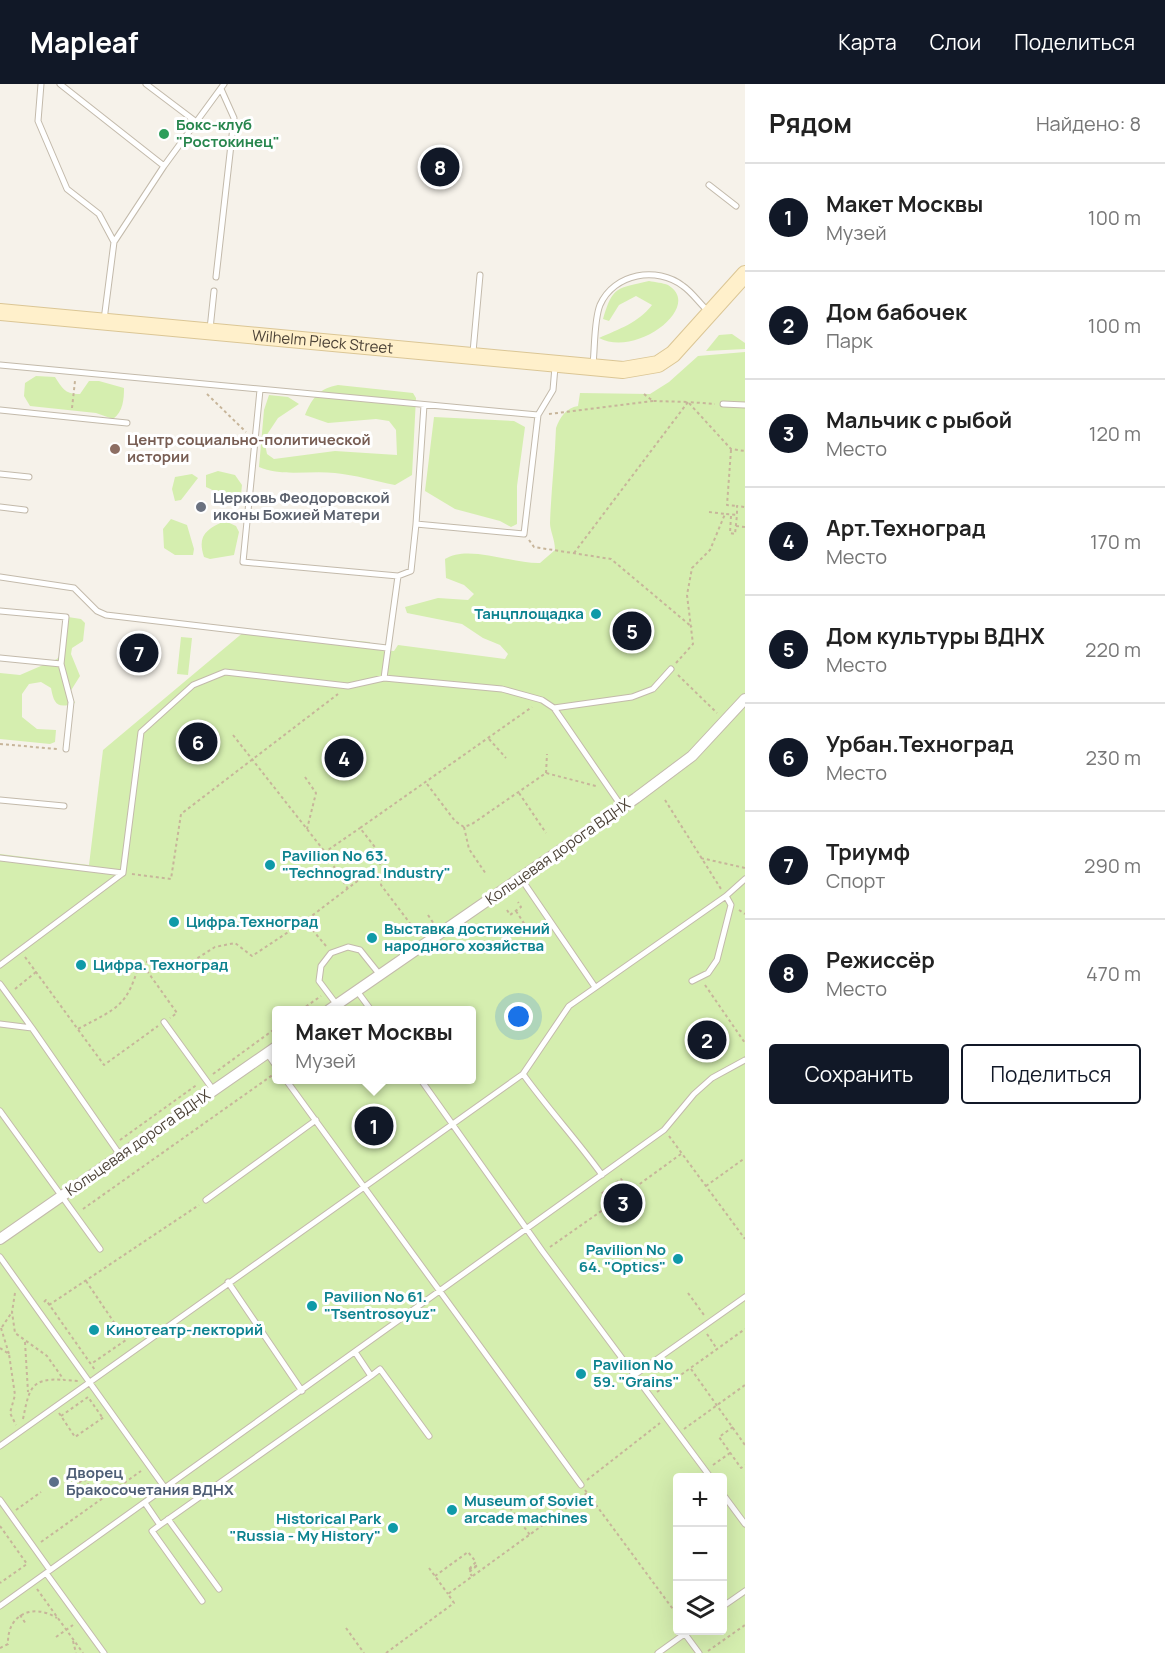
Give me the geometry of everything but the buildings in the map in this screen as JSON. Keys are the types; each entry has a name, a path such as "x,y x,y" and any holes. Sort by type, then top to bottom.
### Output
{"main road":[{"path":"710,313 745,274"},
{"name":"Wilhelm Pieck Street","path":"0,312 623,370 646,368 658,364 673,354 710,313"}],"street":[{"name":"Кольцевая дорога ВДНХ","path":"336,1006 692,756 745,699"},
{"name":"Кольцевая дорога ВДНХ","path":"0,1239 272,1050"}],"lane":[{"path":"41,84 38,121 68,189 99,214 114,242"},
{"path":"60,84 164,166"},
{"path":"146,84 195,121"},
{"path":"104,321 114,242 195,121 223,86"},
{"path":"216,277 234,118 223,86"},
{"path":"710,185 736,206"},
{"path":"593,368 597,341 595,322 601,303 613,288 629,277 649,274 668,277 685,286 710,313"},
{"path":"472,357 480,275"},
{"path":"210,331 214,291"},
{"path":"0,365 538,415"},
{"path":"416,524 524,534 538,415 553,390 556,365"},
{"path":"260,390 243,562 398,576 411,571 424,405"},
{"path":"723,404 745,405"},
{"path":"0,410 127,423"},
{"path":"0,474 29,477"},
{"path":"0,507 26,510"},
{"path":"384,678 398,576"},
{"path":"0,577 74,588 97,611 106,615 387,648"},
{"path":"0,611 66,617 62,664 71,702 66,749"},
{"path":"0,658 62,664"},
{"path":"554,708 632,697 653,688 670,669"},
{"path":"0,965 123,873 141,732 193,685 225,672 348,686 384,678 502,690 542,700 554,708 622,807"},
{"path":"0,800 64,806"},
{"path":"0,858 123,873"},
{"path":"520,878 595,987"},
{"path":"0,1446 523,1074 569,1006 726,896 745,879"},
{"path":"692,981 708,973 717,960 731,905 726,896"},
{"path":"332,1006 327,992 319,981 321,966 332,953 348,947 360,950 380,975"},
{"path":"0,984 120,1155"},
{"path":"357,991 368,1006"},
{"path":"164,1022 214,1091"},
{"path":"0,1024 32,1028"},
{"path":"0,1606 664,1130 694,1094 712,1078 745,1060"},
{"path":"523,1074 549,1110 567,1127 602,1175"},
{"path":"289,1084 581,1485"},
{"path":"424,1084 543,1252 707,1473"},
{"path":"0,1111 100,1249"},
{"path":"206,1200 316,1120"},
{"path":"0,1257 165,1488"},
{"path":"228,1282 302,1391"},
{"path":"636,1374 745,1297"},
{"path":"355,1352 371,1376"},
{"path":"202,1601 152,1531 168,1519 380,1369 429,1436"},
{"path":"727,1499 745,1524"},
{"path":"0,1500 104,1653"},
{"path":"145,1503 160,1525"},
{"path":"168,1519 219,1589"},
{"path":"727,1604 745,1591"},
{"path":"658,1653 684,1635"},
{"path":"690,1635 699,1653"}],"path":[{"path":"71,417 75,372"},
{"path":"197,384 255,440"},
{"path":"644,394 653,401"},
{"path":"538,415 653,401 723,404"},
{"path":"688,402 731,449 745,451"},
{"path":"574,553 688,402"},
{"path":"731,449 727,505 745,507"},
{"path":"731,514 730,533 735,534 738,506"},
{"path":"710,512 737,515"},
{"path":"725,514 710,550 692,568 687,595 693,644 670,669 725,721"},
{"path":"736,526 745,527"},
{"path":"524,534 534,547 611,559 692,627"},
{"path":"123,873 171,879 181,814 348,686"},
{"path":"325,852 427,784 542,700"},
{"path":"233,735 325,852 348,889"},
{"path":"489,739 506,758"},
{"path":"0,744 66,749"},
{"path":"464,827 472,824 546,773 548,754"},
{"path":"546,773 609,789"},
{"path":"305,777 316,793 307,829"},
{"path":"427,784 455,821 464,827 469,849 486,874"},
{"path":"316,793 320,791"},
{"path":"519,793 546,832"},
{"path":"665,800 726,896"},
{"path":"360,828 385,860 381,885 412,926"},
{"path":"701,858 745,868"},
{"path":"140,961 185,966 215,947 235,943 252,956 305,921 385,860"},
{"path":"507,910 510,915 516,911 521,907 518,902"},
{"path":"516,911 525,925"},
{"path":"428,915 436,926"},
{"path":"305,921 332,953"},
{"path":"445,939 451,948"},
{"path":"20,950 104,1065 177,1013 140,961"},
{"path":"78,1029 119,1007 132,991 140,961"},
{"path":"8,995 36,972"},
{"path":"700,977 745,1043"},
{"path":"308,1006 327,992"},
{"path":"113,1145 272,1031"},
{"path":"76,1214 272,1075"},
{"path":"664,1130 745,1239"},
{"path":"630,1191 681,1153"},
{"path":"706,1186 745,1158"},
{"path":"621,1179 642,1208 622,1222 610,1205 601,1194 621,1179"},
{"path":"50,1305 206,1200"},
{"path":"543,1252 610,1205"},
{"path":"17,1281 12,1312 15,1333 46,1356 64,1380"},
{"path":"86,1281 126,1340 91,1364"},
{"path":"688,1293 709,1323"},
{"path":"36,1307 46,1300 99,1374"},
{"path":"12,1312 1,1328 9,1354 15,1395 10,1413 20,1430"},
{"path":"702,1328 717,1349"},
{"path":"651,1395 745,1329"},
{"path":"20,1430 28,1392 25,1342"},
{"path":"0,1348 9,1354"},
{"path":"691,1368 745,1445"},
{"path":"28,1392 36,1382 48,1378 89,1381"},
{"path":"678,1432 745,1385"},
{"path":"61,1416 88,1397 102,1418"},
{"path":"54,1406 75,1437 111,1412"},
{"path":"667,1417 581,1485 673,1609"},
{"path":"733,1427 719,1437 741,1468 745,1465"},
{"path":"34,1548 149,1465"},
{"path":"74,1486 83,1478 99,1501"},
{"path":"10,1514 41,1492"},
{"path":"448,1594 587,1493"},
{"path":"510,1508 530,1535"},
{"path":"0,1526 27,1564 0,1583"},
{"path":"435,1576 468,1552 476,1562 468,1570 478,1565 469,1572 472,1576"},
{"path":"386,1653 454,1603 429,1568"},
{"path":"33,1583 83,1653"},
{"path":"0,1648 8,1644 10,1627 20,1615 36,1610 59,1620"},
{"path":"20,1615 26,1624"},
{"path":"56,1637 80,1620"},
{"path":"706,1653 745,1625"},
{"path":"346,1628 364,1653"},
{"path":"72,1638 76,1653"}],"green space":[{"path":"649,281 668,285 677,294 678,305 672,316 647,336 631,341 614,342 599,338 634,321 647,311 652,305 636,296 619,305 609,321 603,319 610,300 618,290"},
{"path":"732,334 745,343 745,349 706,351 719,335"},
{"name":"Выставка достижений народного хозяйства","path":"745,352 745,1653 0,1653 0,854 89,865 103,750 245,631 370,642 370,649 394,651 398,645 505,659 508,654 500,645 483,638 462,624 407,613 405,607 438,598 468,600 474,594 464,585 446,578 445,559 455,555 478,554 540,563 555,550 550,526 556,428 562,417 567,411 578,406 580,393 650,394 669,382 698,356"},
{"path":"36,376 55,377 65,390 75,394 80,394 89,381 99,381 124,388 121,409 113,419 96,413 30,406 24,396 25,383"},
{"path":"338,385 413,393 416,398 412,475 395,485 343,474 277,472 259,467 264,410 269,395 288,397 299,404 278,418 264,439 267,454 274,459 335,451 397,455 396,430 389,421 376,419 328,423 305,415 317,395"},
{"path":"434,417 514,421 525,427 517,486 517,524 511,527 500,521 455,509 425,491"},
{"path":"218,471 235,475 242,485 240,504 236,508 206,487 206,475"},
{"path":"192,474 198,478 181,500 175,501 172,489 175,477"},
{"path":"171,519 187,525 194,549 193,555 175,555 164,548 163,529"},
{"path":"225,521 236,526 239,532 234,555 210,559 204,557 202,544 205,534"},
{"path":"68,617 81,619 85,623 83,641 72,648 71,654 80,676 70,692 75,703 64,706 58,704 55,702 51,688 41,682 29,684 22,694 22,717 37,729 56,730 55,742 50,744 0,739 0,673 20,675 57,659 61,654"},
{"path":"181,637 192,638 188,675 177,674"}],"place":[{"name":"Бокс-клуб \"Ростокинец\"","path":"164,134"},
{"name":"Режиссёр","path":"440,167"},
{"name":"Центр социально-политической истории","path":"115,449"},
{"name":"Церковь Феодоровской иконы Божией Матери","path":"201,507"},
{"name":"Танцплощадка","path":"596,614"},
{"name":"Дом культуры ВДНХ","path":"632,631"},
{"name":"Триумф","path":"139,653"},
{"name":"Урбан.Техноград","path":"198,742"},
{"name":"Арт.Техноград","path":"344,758"},
{"name":"Pavilion No 63. \"Technograd. Industry\"","path":"270,865"},
{"name":"Цифра.Техноград","path":"174,922"},
{"name":"Выставка достижений народного хозяйства","path":"372,938"},
{"name":"Цифра. Техноград","path":"81,965"},
{"name":"Дом бабочек","path":"707,1040"},
{"name":"Макет Москвы","path":"374,1126"},
{"name":"Мальчик с рыбой","path":"623,1203"},
{"name":"Pavilion No 64. \"Optics\"","path":"678,1259"},
{"name":"Pavilion No 61. \"Tsentrosoyuz\"","path":"312,1306"},
{"name":"Кинотеатр-лекторий","path":"94,1330"},
{"name":"Pavilion No 59. \"Grains\"","path":"581,1374"},
{"name":"Дворец Бракосочетания ВДНХ","path":"54,1482"},
{"name":"Museum of Soviet arcade machines","path":"452,1510"},
{"name":"Historical Park \"Russia - My History\"","path":"393,1528"}]}
